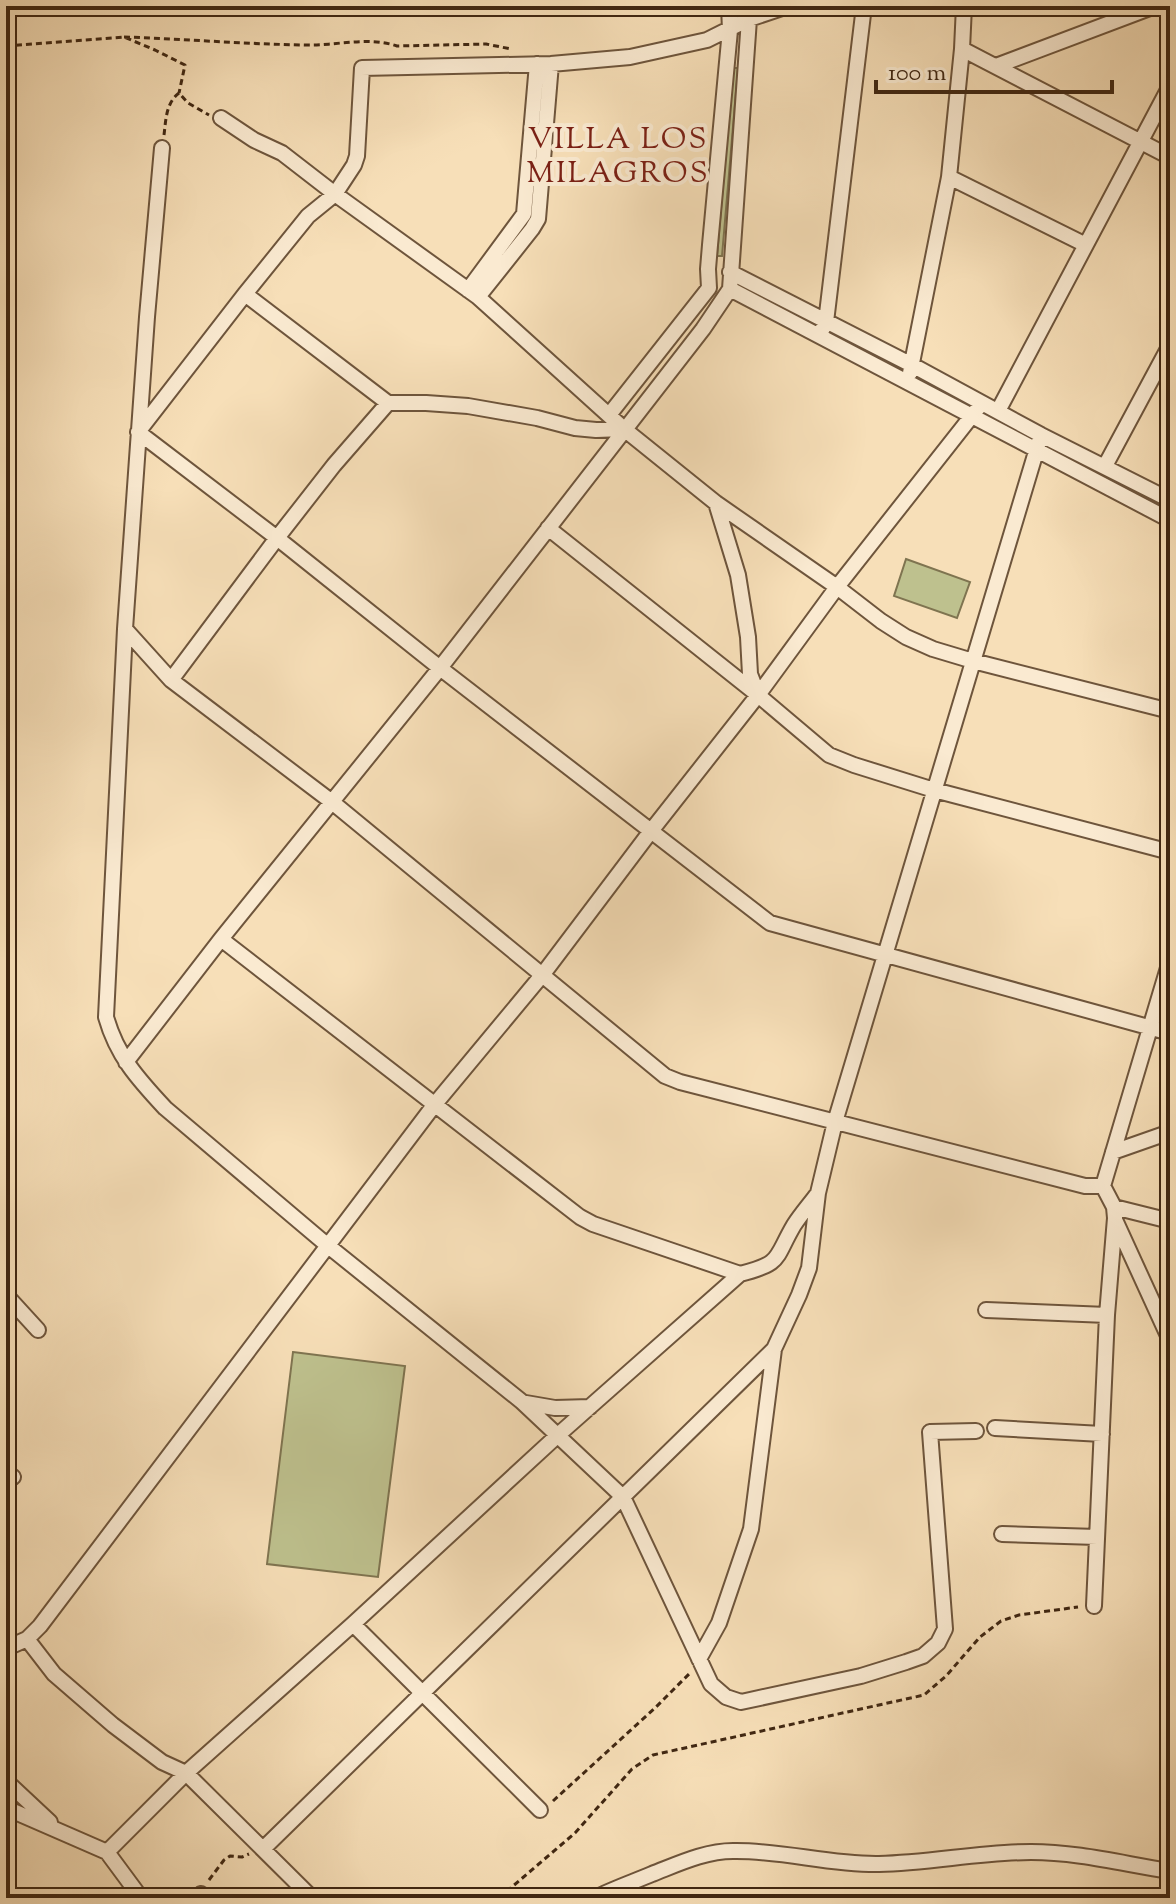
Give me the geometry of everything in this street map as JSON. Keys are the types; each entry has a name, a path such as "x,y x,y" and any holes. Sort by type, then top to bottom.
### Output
{"street":[{"path":"609,415 709,288 710,245 730,30 729,6"},
{"path":"138,432 308,216 335,194 354,165 362,68 544,64 630,57 707,40 730,30 748,12 788,6"},
{"path":"823,329 864,6"},
{"path":"909,382 949,177 964,6"},
{"path":"996,66 1155,6"},
{"path":"126,1062 440,668 703,329 730,289 748,12"},
{"path":"962,49 1170,157"},
{"path":"473,294 538,219 544,64"},
{"path":"998,411 1170,86"},
{"path":"221,118 254,140 282,153 473,294 624,429 716,503 906,637 973,661 1170,711"},
{"path":"162,148 125,629 106,1017 113,1039 126,1062 165,1108 327,1245 521,1401 623,1497 711,1684 726,1697 741,1702 861,1676 923,1656 938,1643 945,1629 930,1432 976,1431"},
{"path":"949,177 1086,245"},
{"path":"730,272 909,382 977,409 998,411 1170,500"},
{"path":"730,289 912,365 1036,451 1170,520"},
{"path":"245,294 388,403 468,406 575,428 624,429"},
{"path":"1105,466 1170,345"},
{"path":"171,680 334,465 388,403"},
{"path":"6,1651 27,1639 40,1626 435,1104 543,974 758,695 837,587 977,409"},
{"path":"138,432 770,923 1170,1033"},
{"path":"699,1659 719,1623 751,1529 774,1349 809,1268 818,1193 835,1122 1041,435"},
{"path":"716,503 738,575 748,637 750,674 758,695"},
{"path":"548,528 829,755 934,790 1170,852"},
{"path":"125,629 171,680 332,802 665,1076 1085,1186 1103,1186"},
{"path":"221,939 580,1217 740,1274"},
{"path":"1170,961 1103,1186 1163,1312 1170,1340"},
{"path":"1113,1152 1170,1132"},
{"path":"107,1852 186,1773 740,1274 774,1262 794,1225 818,1193"},
{"path":"1114,1212 1170,1221"},
{"path":"1094,1606 1114,1212"},
{"path":"6,1295 38,1330"},
{"path":"986,1310 1107,1315"},
{"path":"264,1848 774,1349"},
{"path":"521,1401 555,1408 590,1407"},
{"path":"995,1428 1102,1434"},
{"path":"1002,1534 1097,1537"},
{"path":"353,1624 540,1810"},
{"path":"27,1639 54,1674 113,1725 162,1762 186,1773 312,1898"},
{"path":"6,1781 57,1829"},
{"path":"6,1808 107,1852 141,1898"},
{"path":"595,1898 703,1855 731,1851 875,1864 1031,1852 1089,1857 1170,1871"}],"path":[{"path":"124,37 185,65 179,93 171,99 167,110 162,148"},
{"path":"6,46 124,37 309,45 371,41 397,46 486,44 512,49"},
{"path":"179,93 205,114 221,118"},
{"path":"499,1898 575,1833 632,1769 653,1755 924,1695 946,1676 980,1637 1001,1621 1019,1615 1094,1606"},
{"path":"540,1810 656,1707 690,1674 699,1659"},
{"path":"203,1896 213,1874 230,1856 242,1857 264,1848"}],"green space":[{"path":"733,68 738,68 722,256 717,256"},
{"path":"906,559 970,582 957,618 894,596"},
{"path":"293,1352 405,1366 378,1577 267,1564"}],"district":[{"name":"VILLA LOS MILAGROS","path":"618,157"}]}
